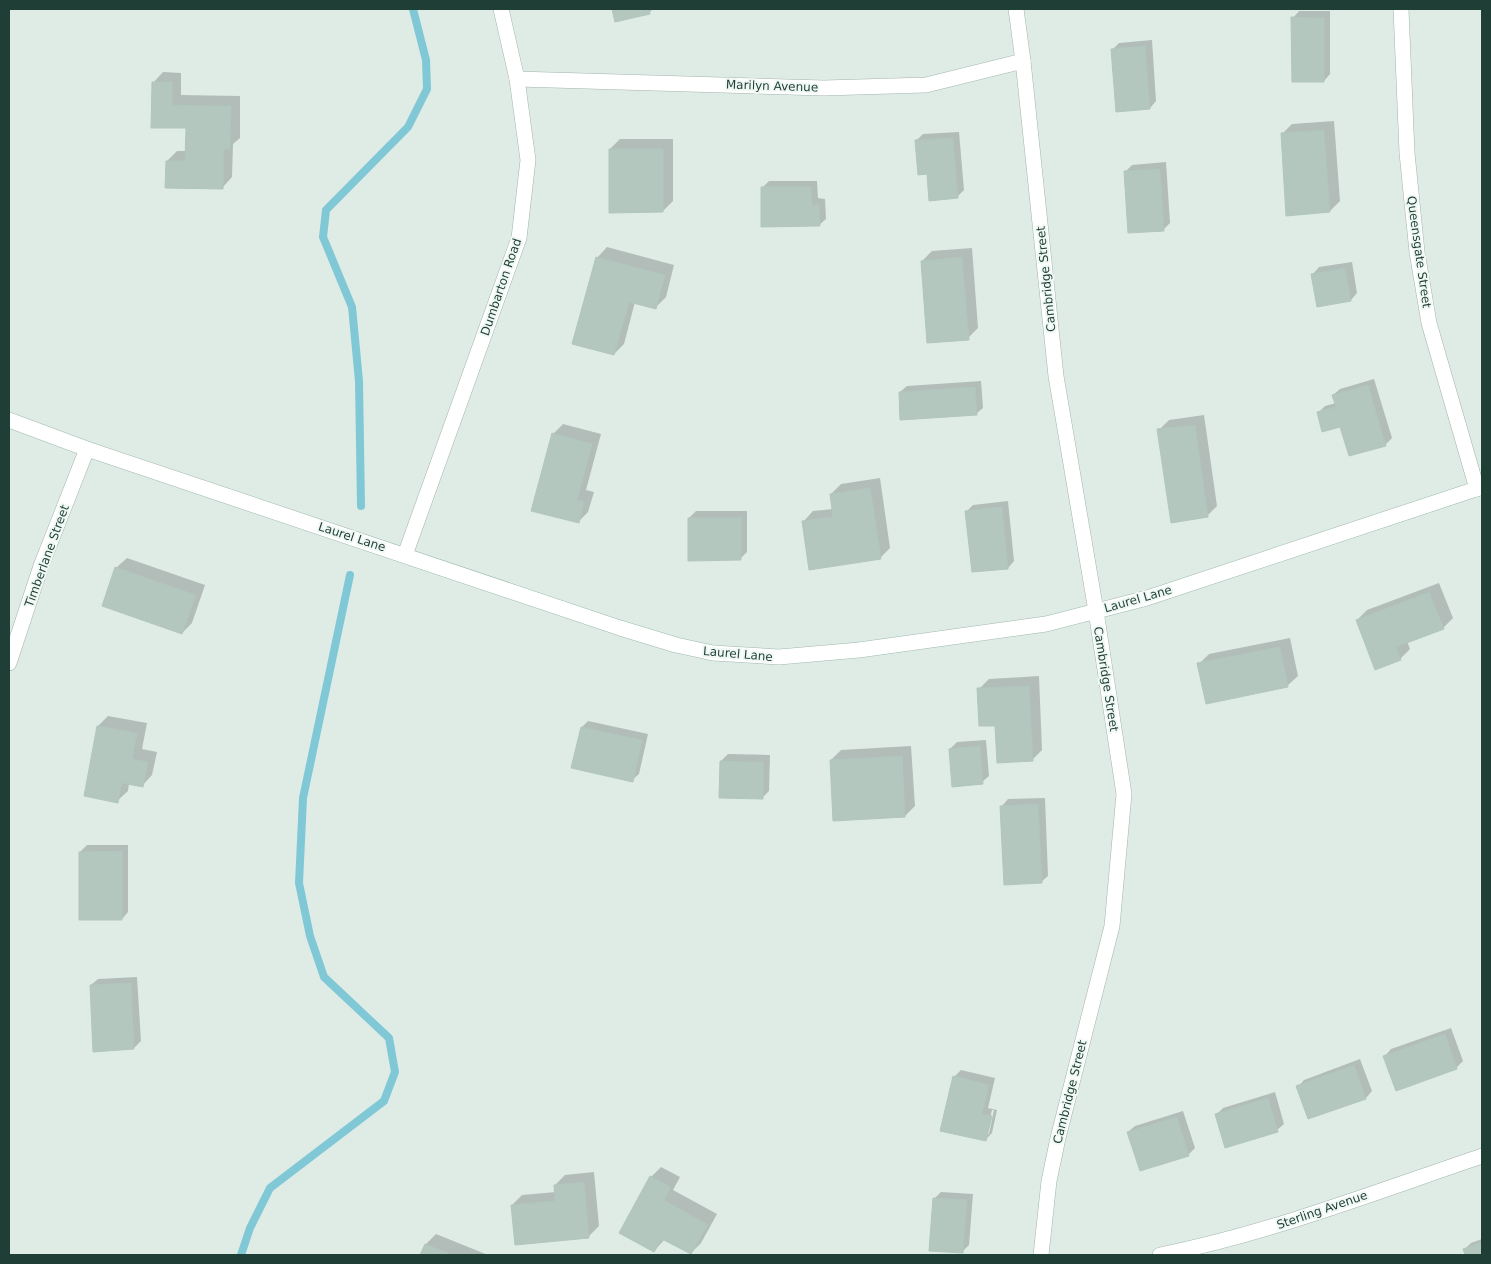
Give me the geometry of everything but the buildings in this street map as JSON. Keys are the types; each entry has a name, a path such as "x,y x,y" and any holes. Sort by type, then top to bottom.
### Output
{"street":[{"name":"Dumbarton Road","path":"405,554 519,238 528,160 517,79 501,9"},
{"name":"Cambridge Street","path":"1016,9 1056,376 1096,611 1124,794 1112,926 1058,1138 1049,1181 1041,1255"},
{"name":"Queensgate Street","path":"1401,9 1407,153 1417,252 1429,323 1479,488"},
{"name":"Marilyn Avenue","path":"517,79 824,88 926,85 1023,61"},
{"name":"Laurel Lane","path":"9,420 87,449 405,554 620,628 676,645 713,653 779,658 859,650 1046,624 1157,595 1479,488"},
{"name":"Timberlane Street","path":"9,664 41,566 87,449"},
{"name":"Sterling Avenue","path":"1160,1255 1195,1248 1264,1229 1482,1156"}],"waterway":[{"path":"361,506 359,381 352,307 323,237 326,210 408,127 427,89 426,60 413,9"},
{"path":"241,1255 250,1228 270,1188 384,1101 395,1072 389,1038 324,977 310,936 299,883 303,798 350,575"}]}
